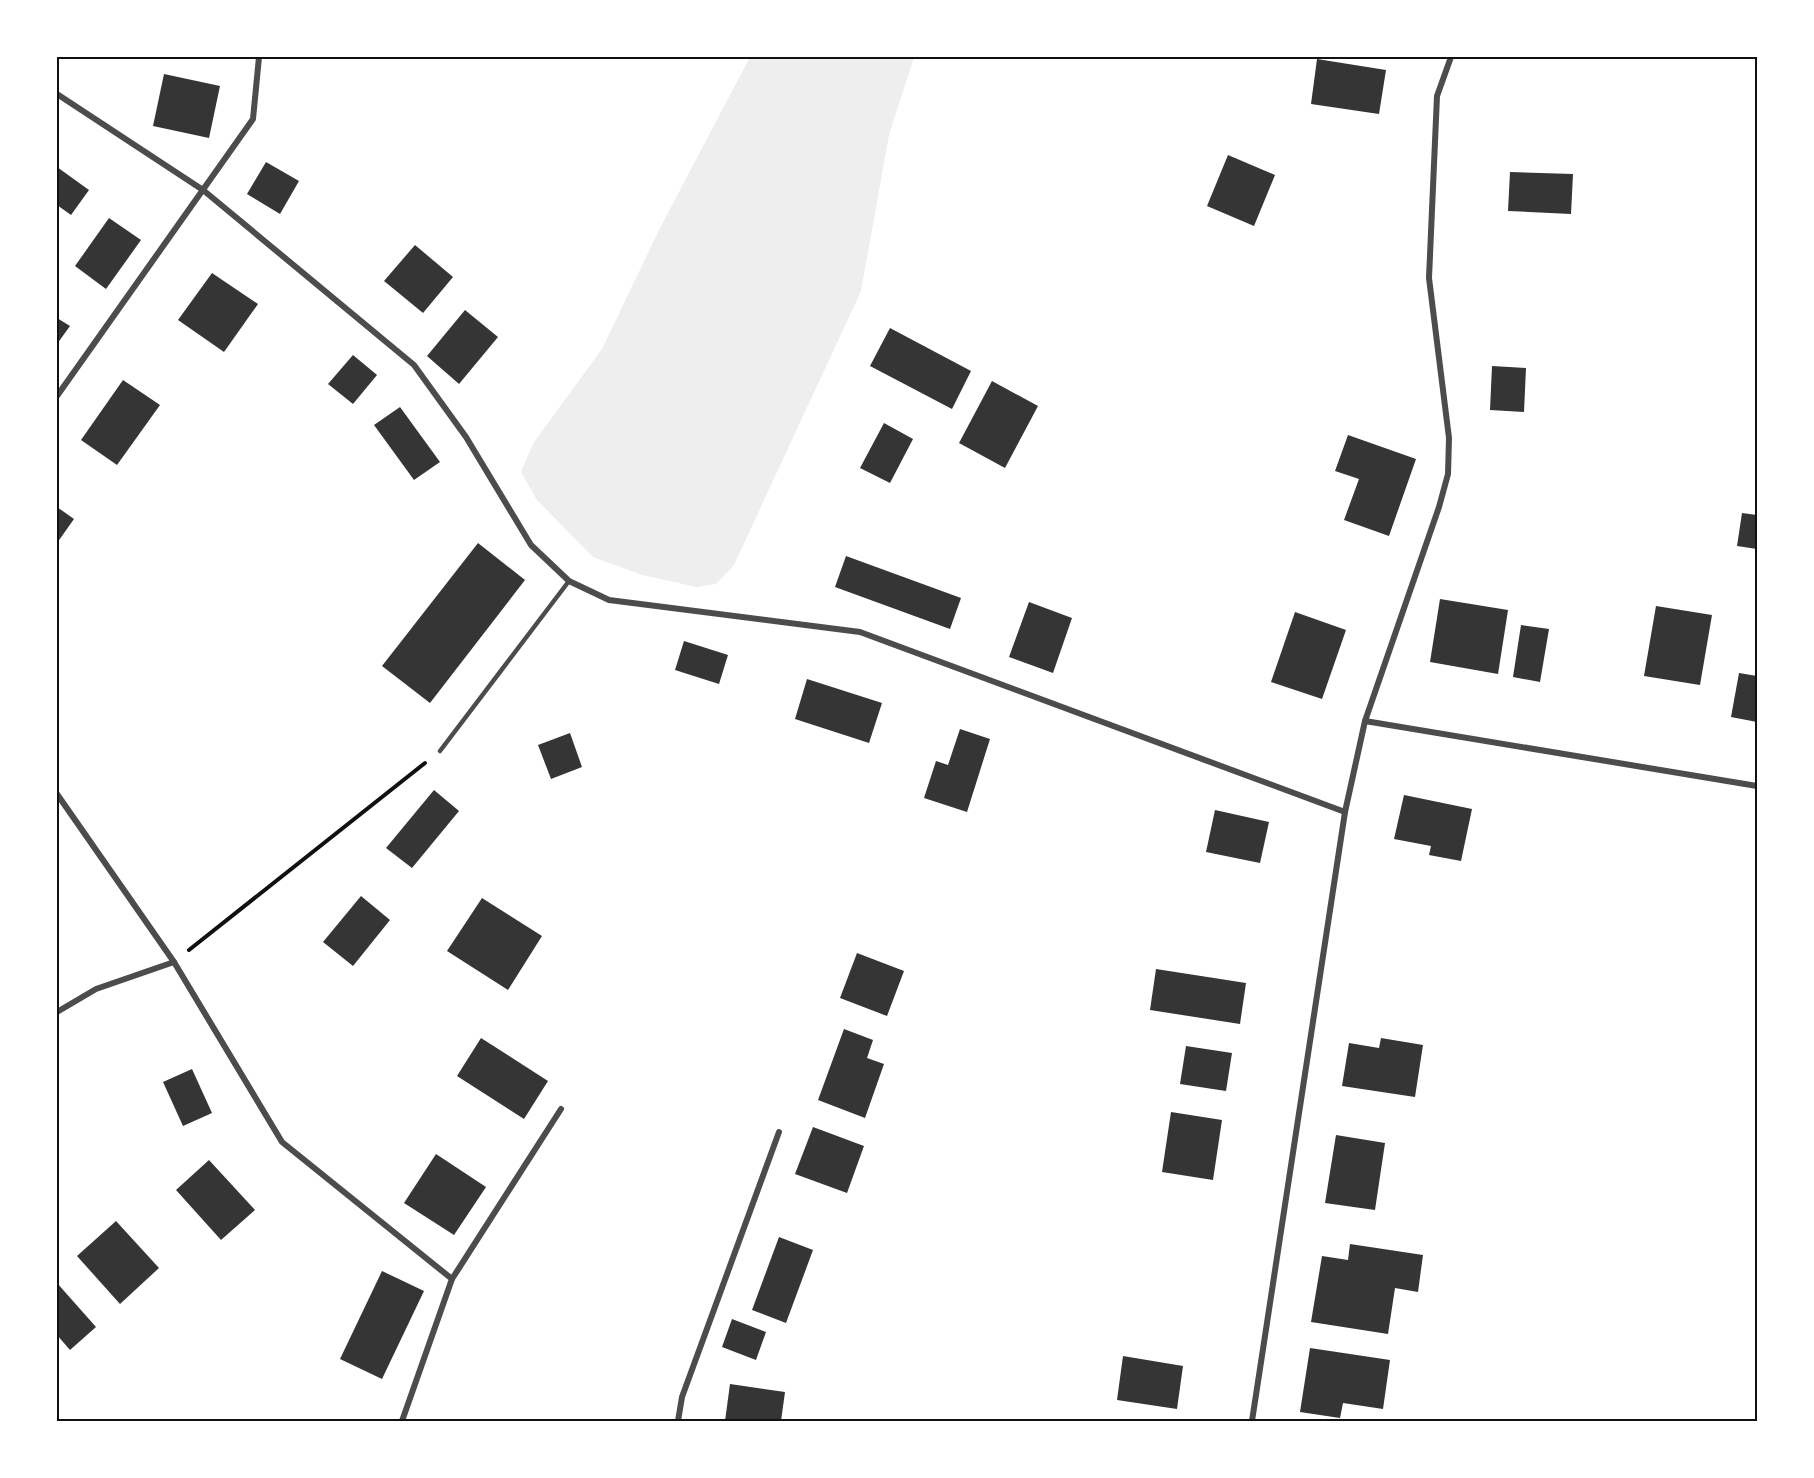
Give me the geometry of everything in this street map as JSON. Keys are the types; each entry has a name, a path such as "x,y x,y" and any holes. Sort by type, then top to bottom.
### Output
{"street":[{"path":"57,396 253,119 259,57"},
{"path":"1252,1421 1345,812 1365,721 1439,507 1448,474 1449,438 1429,278 1437,96 1451,57"},
{"path":"57,94 203,190 414,365 466,437 531,545 569,581 609,600 860,632 1345,812"},
{"path":"1365,721 1757,786"},
{"path":"57,794 174,962 282,1142 452,1279"},
{"path":"57,1012 96,989 174,962"},
{"path":"402,1421 452,1279 561,1109"},
{"path":"678,1421 682,1397 779,1131"}],"lane":[{"path":"440,751 569,581"}],"path":[{"path":"174,962 440,751"}],"shaded area":[{"path":"750,57 914,57 889,135 861,291 734,565 716,584 697,587 642,575 593,557 537,500 521,472 534,442 602,349 660,228"}],"building":[{"path":"1317,59 1386,70 1379,114 1311,104"},
{"path":"164,74 220,86 209,138 153,126"},
{"path":"1228,155 1275,175 1254,226 1207,206"},
{"path":"266,162 299,181 280,214 247,194"},
{"path":"57,167 89,190 71,215 57,205"},
{"path":"1510,172 1573,174 1571,214 1508,211"},
{"path":"109,218 141,240 106,289 75,266"},
{"path":"415,245 453,277 423,313 384,281"},
{"path":"212,273 258,304 224,352 178,320"},
{"path":"465,310 498,337 459,384 427,356"},
{"path":"57,318 70,326 57,344"},
{"path":"890,328 971,371 952,409 870,366"},
{"path":"353,355 377,375 353,404 328,384"},
{"path":"1492,366 1526,368 1524,412 1490,410"},
{"path":"123,380 160,405 117,465 81,440"},
{"path":"992,381 1038,406 1005,468 959,443"},
{"path":"400,407 440,462 414,480 374,425"},
{"path":"884,423 913,439 890,483 860,468"},
{"path":"1348,435 1416,459 1389,536 1344,520 1359,479 1335,471"},
{"path":"57,507 74,519 57,543"},
{"path":"1742,513 1757,515 1757,549 1737,546"},
{"path":"478,543 525,580 430,703 382,666"},
{"path":"846,556 961,598 950,629 835,587"},
{"path":"1440,599 1508,610 1498,674 1430,662"},
{"path":"1029,602 1072,618 1053,673 1009,657"},
{"path":"1656,606 1712,615 1700,685 1644,676"},
{"path":"1295,612 1346,630 1322,699 1271,682"},
{"path":"1521,625 1549,629 1540,682 1513,677"},
{"path":"684,641 728,655 719,684 675,670"},
{"path":"1739,673 1757,676 1757,722 1731,717"},
{"path":"807,679 882,703 869,743 795,719"},
{"path":"960,729 990,739 967,812 924,798 936,761 948,765"},
{"path":"570,733 582,767 551,779 538,745"},
{"path":"434,790 459,811 412,868 386,848"},
{"path":"1404,795 1472,809 1461,861 1429,855 1431,846 1394,839"},
{"path":"1215,810 1269,822 1260,863 1206,852"},
{"path":"361,896 390,920 353,966 323,942"},
{"path":"482,898 542,936 508,990 447,951"},
{"path":"857,953 904,971 887,1016 840,998"},
{"path":"1156,969 1246,983 1240,1024 1150,1010"},
{"path":"844,1029 873,1040 867,1058 884,1064 865,1118 818,1100"},
{"path":"481,1038 548,1081 524,1119 457,1076"},
{"path":"1381,1038 1423,1045 1415,1097 1342,1086 1349,1043 1379,1048"},
{"path":"1186,1046 1232,1053 1226,1091 1180,1084"},
{"path":"192,1069 212,1113 183,1126 163,1082"},
{"path":"1171,1112 1222,1120 1213,1180 1162,1172"},
{"path":"813,1127 864,1146 847,1193 795,1174"},
{"path":"1336,1135 1385,1143 1375,1210 1325,1203"},
{"path":"436,1154 486,1187 454,1235 404,1203"},
{"path":"209,1160 255,1210 221,1240 176,1190"},
{"path":"116,1221 159,1268 120,1304 77,1256"},
{"path":"779,1237 813,1250 786,1323 752,1310"},
{"path":"1350,1244 1423,1255 1418,1292 1395,1288 1388,1334 1311,1322 1322,1256 1348,1260"},
{"path":"382,1271 424,1291 382,1379 340,1359"},
{"path":"57,1283 96,1327 70,1350 57,1335"},
{"path":"732,1319 766,1332 756,1360 722,1347"},
{"path":"1310,1348 1390,1360 1383,1409 1343,1403 1340,1418 1300,1412"},
{"path":"1123,1356 1183,1366 1177,1409 1117,1400"},
{"path":"730,1384 785,1392 781,1421 725,1421"}]}
